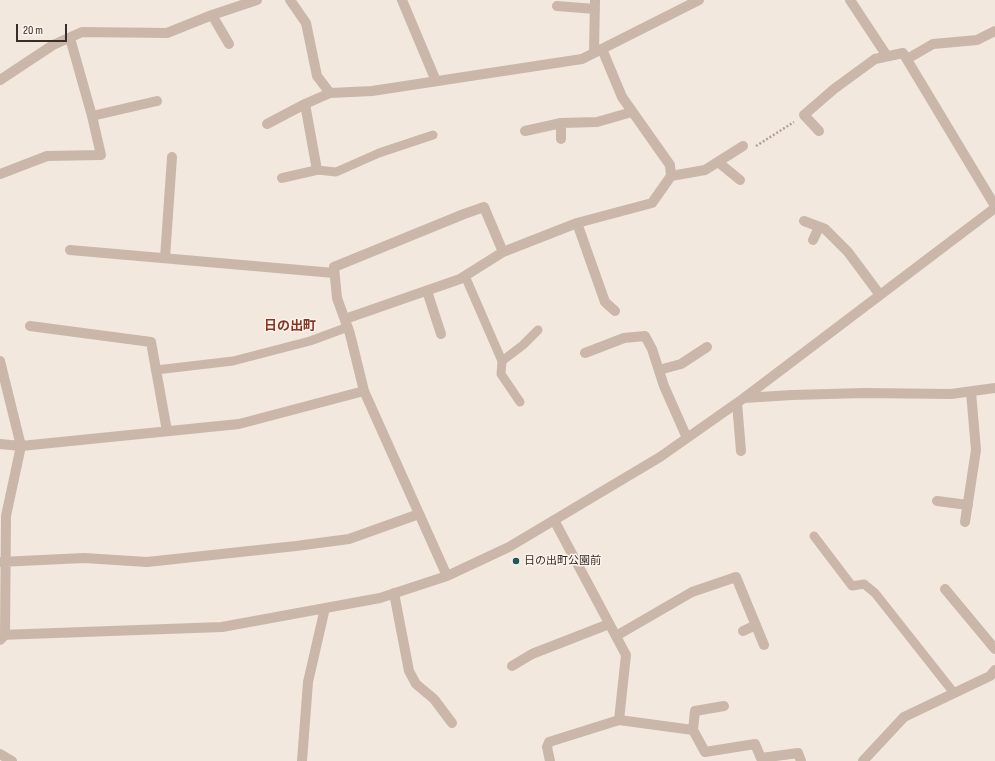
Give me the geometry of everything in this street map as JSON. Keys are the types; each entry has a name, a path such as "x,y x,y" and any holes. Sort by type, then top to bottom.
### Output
{"street":[{"path":"0,80 53,45 82,32 167,33 212,15 257,0"},
{"path":"290,0 306,23 317,76 330,93"},
{"path":"402,0 436,82"},
{"path":"680,10 681,0"},
{"path":"267,124 330,93 372,91 582,59 699,0"},
{"path":"850,0 887,56"},
{"path":"346,323 427,290 460,279 503,252 577,223 652,203 671,176 670,165 632,112 598,51 595,4 557,6"},
{"path":"212,15 229,44"},
{"path":"907,59 933,44 977,40 995,31"},
{"path":"0,174 47,156 101,155 92,116 70,38"},
{"path":"0,361 21,446 6,516 3,562 2,637 222,626 380,598 446,576 509,547 660,457 741,400 995,207 904,53 875,59 834,89 804,115 819,131"},
{"path":"92,116 157,102"},
{"path":"282,178 317,170 305,104"},
{"path":"525,131 561,123 597,122 632,112"},
{"path":"561,123 561,139"},
{"path":"671,176 705,170 743,146"},
{"path":"165,258 172,157"},
{"path":"718,162 740,180"},
{"path":"446,576 364,391 346,323 337,298 334,267 484,207 503,252"},
{"path":"804,221 825,229 848,252 880,295"},
{"path":"577,223 605,302 615,311"},
{"path":"813,240 819,227"},
{"path":"70,250 334,273"},
{"path":"427,290 441,334"},
{"path":"30,326 150,342 167,432"},
{"path":"585,353 624,338 645,336 652,349 664,386 687,438"},
{"path":"659,370 681,364 707,347"},
{"path":"741,400 792,395 864,393 952,394 995,388"},
{"path":"0,444 21,446 238,424 364,391"},
{"path":"965,522 976,450 971,392"},
{"path":"741,400 741,451"},
{"path":"937,501 968,505"},
{"path":"3,562 84,558 147,562 296,546 349,539 418,514"},
{"path":"554,520 626,655 619,720"},
{"path":"616,636 692,592 736,577 764,644"},
{"path":"945,589 995,649"},
{"path":"394,593 409,671 416,684 434,699 452,723"},
{"path":"302,761 308,682 325,608"},
{"path":"512,666 532,654 609,624"},
{"path":"743,631 756,625"},
{"path":"863,761 904,717 990,676 995,670"},
{"path":"724,706 695,711 693,730 704,752 755,744 761,758 798,753 802,761"},
{"path":"550,761 547,747 549,742 619,720 693,730"},
{"path":"0,754 12,761"}],"lane":[{"path":"317,170 336,172 379,153 433,135"},
{"path":"465,276 502,361 501,374 520,402"},
{"path":"156,370 233,361 310,341 346,323"},
{"path":"502,361 523,345 538,330"},
{"path":"814,536 852,586 864,584 875,593 954,693"}],"path":[{"path":"743,146 753,148 804,115"}],"place":[{"name":"日の出町公園前","path":"516,561"}],"district":[{"name":"日の出町","path":"290,327"}]}
